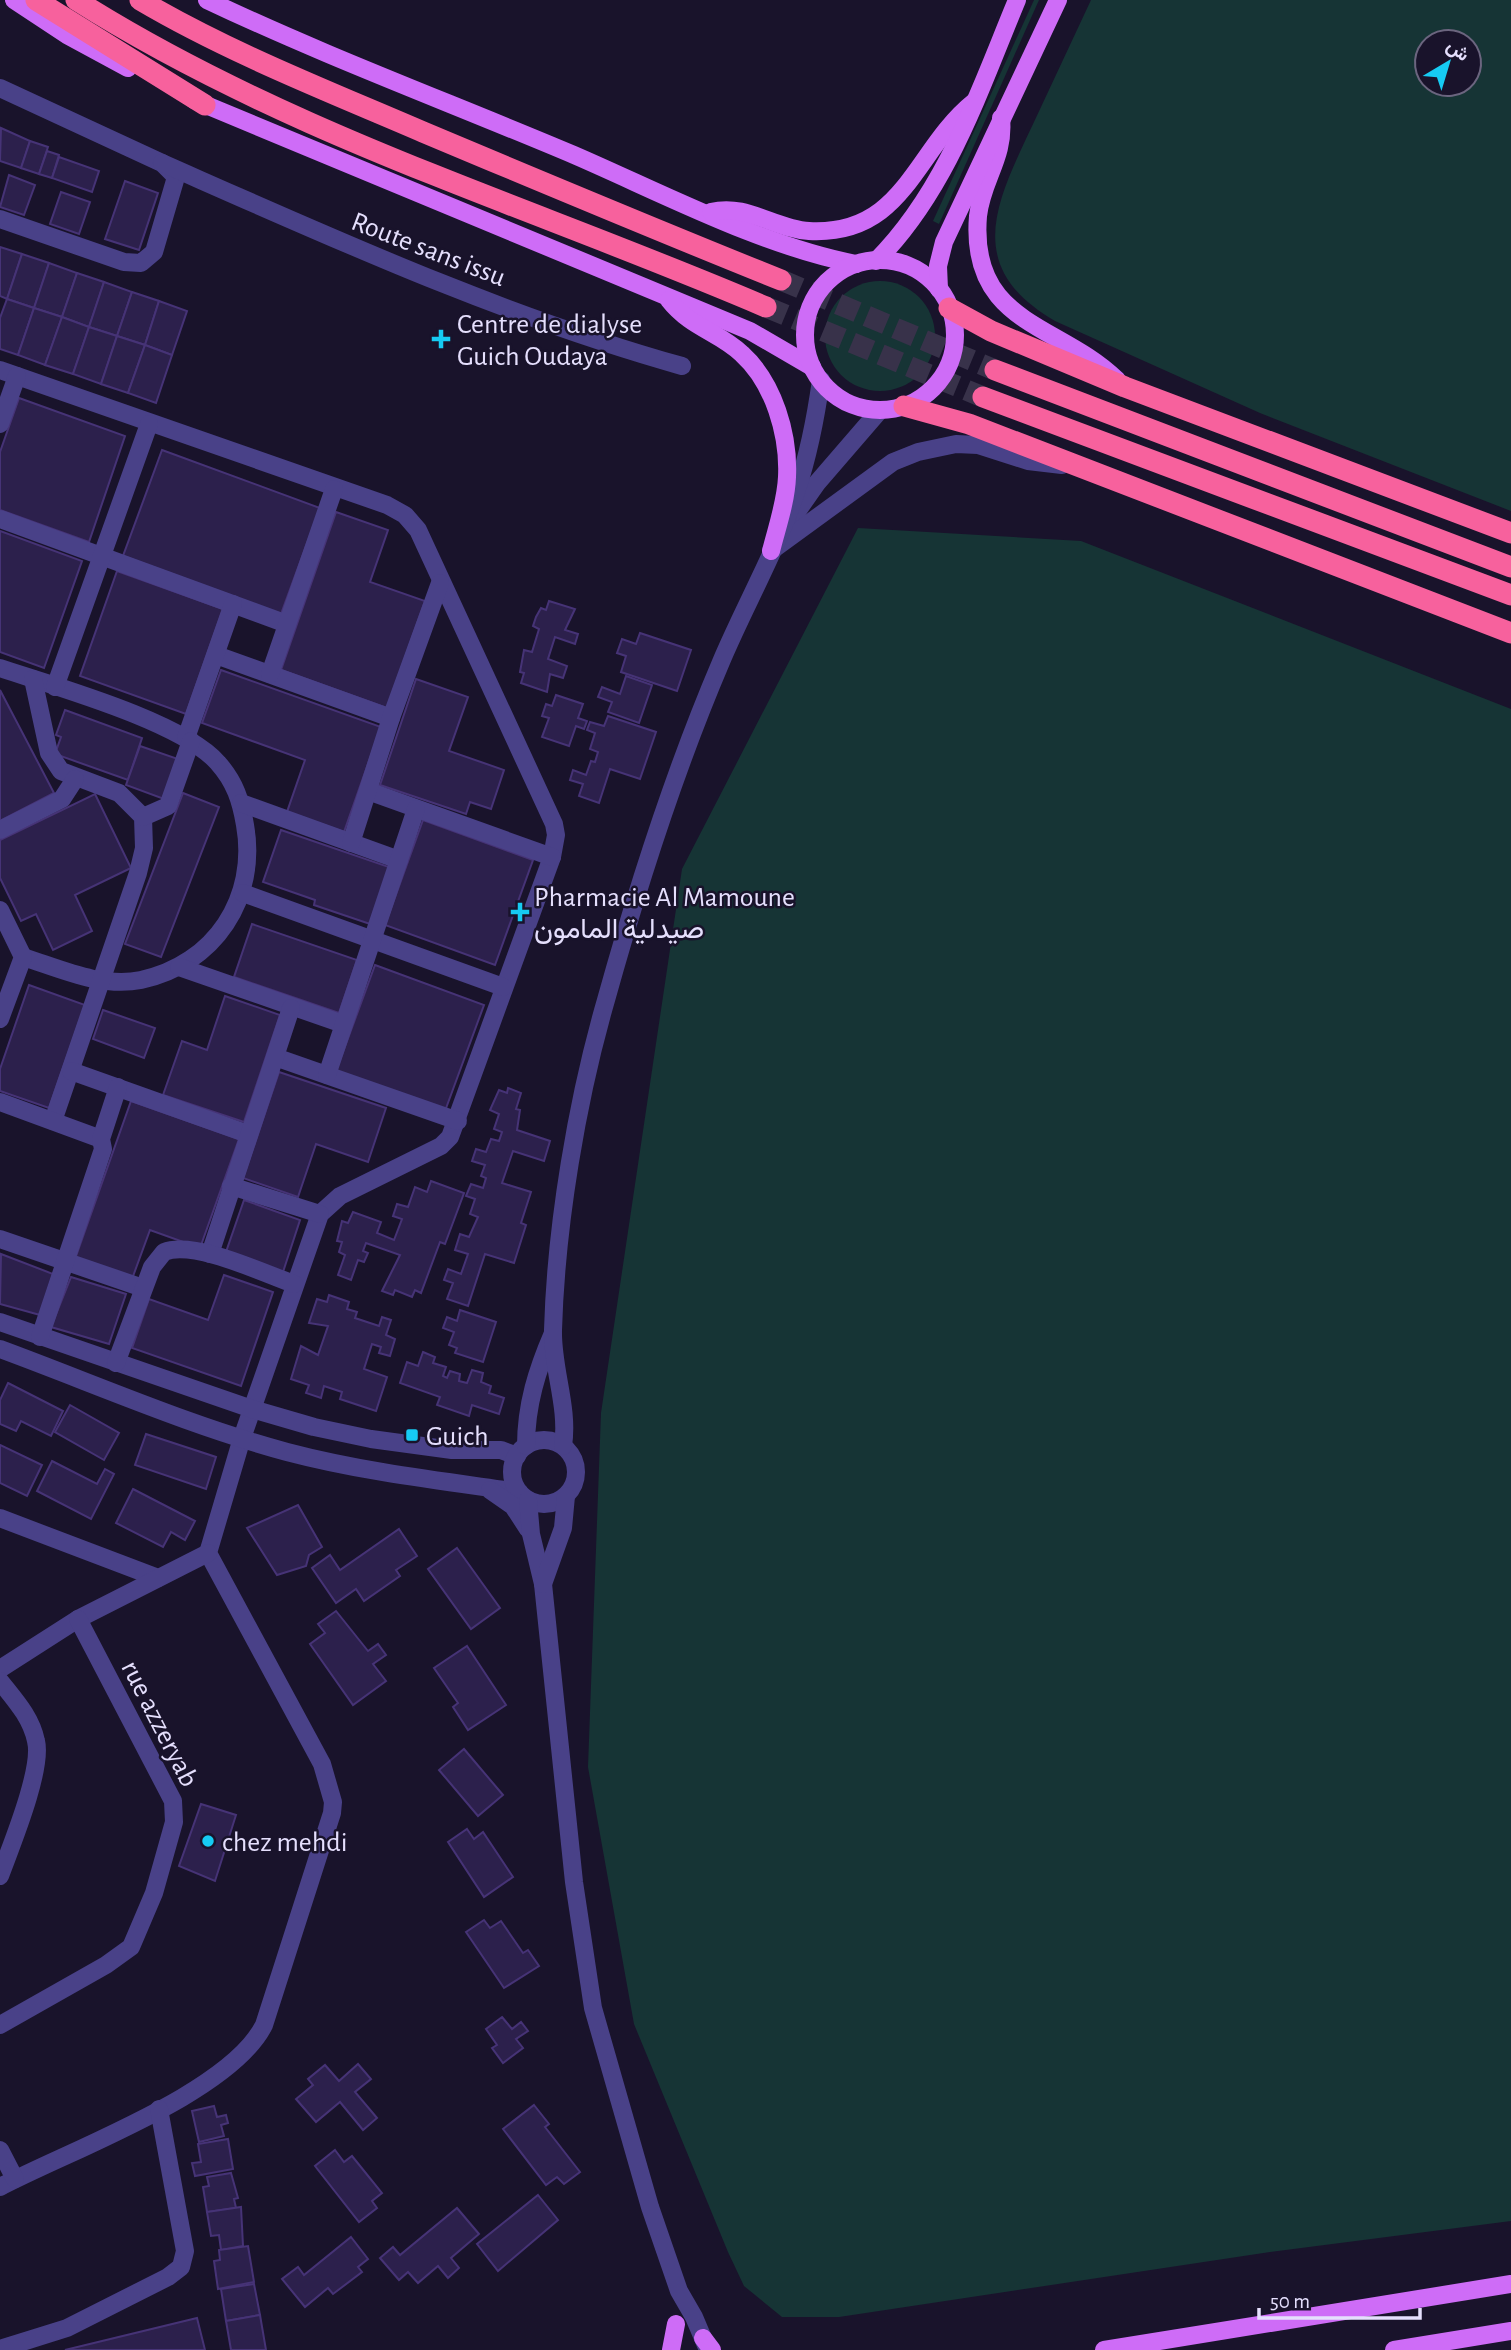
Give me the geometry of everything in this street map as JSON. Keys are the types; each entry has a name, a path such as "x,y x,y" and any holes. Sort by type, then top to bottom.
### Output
{"highway":[{"path":"36,0 205,105"},
{"path":"76,0 149,46 293,118 469,190 648,256 766,307"},
{"path":"140,0 189,29 341,97 600,208 781,280"},
{"path":"944,298 991,331 1125,387 1511,533"},
{"path":"995,370 1511,567"},
{"path":"983,397 1511,595"},
{"path":"904,406 948,416 1511,633"}],"main road":[{"path":"14,0 67,35 205,105 771,341 816,373 840,398 853,405 880,410 904,406 922,397 937,384 948,367 954,337 938,266 944,242 1058,0"},
{"path":"206,0 308,48 786,246 856,264 876,261 911,267 944,298"},
{"path":"876,261 905,229 929,194 974,102 1017,0"},
{"path":"710,213 735,209 788,227 809,231 849,227 872,218 908,187 944,133 974,102"},
{"path":"1001,118 1001,149 984,190 977,227 983,265 991,283 1014,313 1029,325 1090,358 1125,387"},
{"path":"816,373 804,332 814,297 825,283 856,264"},
{"path":"667,297 696,327 742,354 765,383 780,418 787,478 771,551"},
{"path":"1104,2350 1511,2284"},
{"path":"671,2350 676,2324"},
{"path":"1394,2350 1511,2331"}],"street":[{"name":"Route sans issu","path":"0,88 400,268 632,352 682,366"},
{"path":"0,219 124,262 141,263 154,252 176,188 174,173 162,163"},
{"path":"0,424 8,373 334,489 387,505 405,515 418,530 440,583 554,824 556,835 552,857 450,1137 441,1146 340,1196 320,1214 242,1438 208,1553 321,1764 333,1802 273,1998 255,2042 230,2068 159,2109 7,2183 0,2150"},
{"path":"563,1446 564,1415 553,1333 569,1184 605,1002 654,837 683,756 721,662 797,490 813,426 816,373"},
{"path":"771,551 817,482 880,410"},
{"path":"55,687 149,424"},
{"path":"771,551 893,462 918,452 956,444 978,445 1028,461 1079,467"},
{"path":"270,674 334,489"},
{"path":"0,519 287,624"},
{"path":"351,843 391,718 440,583"},
{"path":"143,817 168,806 233,604"},
{"path":"216,655 391,718"},
{"path":"0,668 188,740 217,761 235,785 241,803 249,868 243,893 227,923 179,967 142,980 100,981 23,957"},
{"path":"33,679 49,753 61,771 75,779 119,793 143,817 144,848 138,873 54,1121"},
{"path":"0,830 62,799 75,779"},
{"path":"368,791 552,857"},
{"path":"241,803 399,860"},
{"path":"327,1075 415,809"},
{"path":"243,893 503,987"},
{"path":"0,910 23,957 0,1019"},
{"path":"179,967 343,1024"},
{"path":"211,1254 231,1185 291,1008"},
{"path":"275,1057 458,1121"},
{"path":"71,1071 248,1134"},
{"path":"40,1337 103,1149 101,1139 118,1087"},
{"path":"0,1102 101,1139"},
{"path":"231,1185 320,1214"},
{"path":"0,1240 143,1288"},
{"path":"116,1363 143,1288 152,1267 163,1252 180,1250 211,1254 294,1284"},
{"path":"0,1322 252,1409 371,1439 452,1450 521,1450 542,1440 563,1446 570,1453 576,1480 566,1496 563,1528 542,1584"},
{"path":"553,1333 534,1379 521,1450 512,1470 524,1496 542,1584 574,1882 593,2008 628,2136 679,2291 707,2346"},
{"path":"0,1349 242,1438 354,1467 484,1487 552,1504 566,1496"},
{"path":"484,1487 513,1506 531,1534"},
{"path":"0,1518 158,1577"},
{"path":"0,1670 78,1619 208,1553"},
{"name":"rue azzeryab","path":"0,2025 106,1965 131,1947 154,1893 176,1814 173,1801 78,1619"},
{"path":"0,1681 30,1722 38,1752 13,1843 0,1876"},
{"path":"0,2349 67,2328 168,2277 181,2267 185,2252 159,2109"},
{"path":"679,2291 676,2324 679,2350"}],"green space":[{"path":"1034,0 1039,0 939,224 933,221"},
{"path":"1091,0 1511,0 1511,511 1260,413 1055,321 1025,300 1007,278 997,254 995,230 1000,204 1021,150"},
{"path":"880,281 901,285 919,297 931,315 935,336 931,357 919,375 901,387 880,391 859,387 841,375 829,357 825,336 829,315 841,297 859,285"},
{"path":"858,528 1081,541 1511,709 1511,2221 1270,2252 839,2317 782,2317 744,2286 634,2024 588,1767 601,1413 682,869"}],"building":[{"path":"1,128 30,141 21,168 0,161"},
{"path":"30,141 48,147 39,174 21,168"},
{"path":"47,151 59,155 52,178 39,174"},
{"path":"59,157 99,171 92,192 52,178"},
{"path":"9,175 35,185 24,215 0,207"},
{"path":"125,181 158,193 139,250 105,239"},
{"path":"61,192 90,202 79,234 50,224"},
{"path":"0,247 22,254 7,299 0,296"},
{"path":"22,254 49,263 34,308 7,299"},
{"path":"49,263 77,273 62,317 34,308"},
{"path":"77,273 104,282 89,327 62,317"},
{"path":"104,282 132,292 117,336 89,327"},
{"path":"132,292 159,301 145,345 117,336"},
{"path":"7,299 34,308 18,355 0,349 0,318"},
{"path":"159,301 187,311 172,355 145,345"},
{"path":"34,308 62,317 45,365 18,355"},
{"path":"62,317 89,327 73,374 45,365"},
{"path":"89,327 117,336 101,384 73,374"},
{"path":"117,336 145,345 128,393 101,384"},
{"path":"145,345 172,355 156,403 128,393"},
{"path":"19,398 125,436 89,542 0,510 0,452"},
{"path":"162,450 320,508 281,614 123,556"},
{"path":"336,512 388,530 370,582 425,601 387,708 281,670"},
{"path":"0,531 82,561 44,668 0,652"},
{"path":"117,571 223,609 186,714 80,676"},
{"path":"549,601 575,609 565,630 578,634 575,644 555,637 548,659 567,666 563,678 550,674 547,692 521,683 524,673 520,672 524,650 532,652 539,629 533,626 536,617 541,608 546,610"},
{"path":"640,633 691,650 677,691 621,672 626,656 617,653 622,639 636,644"},
{"path":"221,670 381,727 344,832 287,812 305,760 202,723"},
{"path":"626,676 652,685 639,723 608,712 612,702 598,697 602,687 620,694"},
{"path":"416,679 468,697 449,751 504,770 491,809 470,802 466,814 380,785"},
{"path":"0,690 54,793 0,821"},
{"path":"556,695 583,704 578,718 587,721 584,729 576,726 569,746 542,737 549,718 542,716 546,704 552,706"},
{"path":"65,710 142,738 128,780 55,754 61,737 56,735"},
{"path":"608,716 656,732 640,779 610,769 599,803 579,796 583,784 570,780 573,770 586,775 591,761 595,762 598,752 590,749 595,733 587,730 590,722 604,726"},
{"path":"140,746 178,759 164,799 126,785"},
{"path":"183,793 219,807 161,957 125,944"},
{"path":"95,794 131,868 75,895 92,931 53,950 36,914 21,921 0,878 0,840"},
{"path":"423,820 533,860 495,965 385,925"},
{"path":"281,830 389,867 370,924 314,905 315,900 263,882"},
{"path":"252,924 357,960 339,1013 234,977"},
{"path":"375,965 484,1005 445,1111 336,1071"},
{"path":"29,985 85,1005 49,1108 0,1091 0,1069"},
{"path":"225,996 280,1015 244,1122 163,1095 182,1041 207,1050"},
{"path":"103,1010 155,1028 144,1058 93,1039"},
{"path":"279,1072 386,1108 368,1162 316,1144 298,1197 243,1178"},
{"path":"508,1088 521,1093 516,1109 520,1110 517,1130 550,1141 544,1161 513,1151 502,1183 531,1192 521,1223 526,1225 514,1263 485,1254 468,1306 447,1299 453,1283 444,1280 448,1269 461,1274 468,1254 455,1250 460,1234 469,1237 478,1217 470,1214 475,1199 466,1196 471,1184 483,1188 486,1178 481,1176 485,1165 472,1161 476,1149 486,1152 491,1139 499,1141 502,1132 494,1129 499,1114 490,1110 499,1090 507,1093"},
{"path":"131,1101 239,1139 200,1248 150,1230 132,1279 75,1259"},
{"path":"431,1181 464,1193 445,1244 440,1242 421,1293 415,1290 412,1297 395,1290 393,1295 382,1291 400,1255 366,1243 363,1251 368,1253 364,1262 358,1260 351,1280 338,1275 345,1255 339,1252 342,1242 337,1241 342,1221 348,1223 353,1212 381,1222 377,1233 394,1240 402,1219 393,1216 397,1204 408,1207 415,1187 427,1192"},
{"path":"244,1200 300,1220 283,1272 226,1252"},
{"path":"1,1254 53,1274 40,1315 0,1304"},
{"path":"224,1275 273,1292 241,1386 132,1348 149,1299 208,1320"},
{"path":"71,1277 126,1294 109,1344 51,1327"},
{"path":"329,1295 349,1302 347,1309 357,1312 355,1318 379,1326 382,1317 391,1320 386,1335 395,1339 390,1356 379,1353 381,1347 372,1344 364,1369 387,1377 376,1411 340,1399 342,1392 324,1386 321,1398 306,1393 309,1385 291,1379 301,1346 318,1355 328,1326 309,1323 317,1299 327,1302"},
{"path":"460,1310 496,1322 483,1362 455,1353 457,1348 449,1345 454,1332 443,1328 447,1317 457,1321"},
{"path":"423,1352 435,1357 433,1363 446,1367 443,1376 447,1378 450,1371 460,1374 459,1381 467,1383 472,1370 483,1373 481,1382 491,1386 489,1393 504,1398 499,1414 472,1405 469,1416 437,1405 440,1397 400,1383 407,1362 418,1366"},
{"path":"8,1383 63,1411 51,1436 21,1421 16,1431 0,1424 0,1400"},
{"path":"70,1405 119,1433 104,1460 55,1432"},
{"path":"146,1434 216,1457 206,1489 135,1465"},
{"path":"0,1445 42,1465 27,1496 0,1483"},
{"path":"52,1461 97,1484 105,1469 114,1474 91,1519 37,1491"},
{"path":"133,1489 195,1521 185,1540 171,1532 163,1547 116,1523"},
{"path":"298,1505 322,1547 309,1555 306,1566 277,1575 247,1528"},
{"path":"399,1529 417,1556 396,1570 400,1576 364,1601 356,1589 336,1603 312,1568 330,1555 340,1570"},
{"path":"457,1548 500,1608 471,1629 428,1569"},
{"path":"336,1611 368,1651 378,1644 386,1655 373,1664 386,1681 353,1705 310,1644 325,1633 318,1624"},
{"path":"467,1646 506,1705 468,1730 453,1707 458,1703 434,1668"},
{"path":"464,1749 503,1795 478,1816 439,1770"},
{"name":"chez mehdi","path":"201,1804 236,1815 215,1881 179,1866"},
{"path":"467,1829 474,1839 483,1832 513,1877 484,1897 448,1842"},
{"path":"484,1920 490,1928 501,1921 523,1953 528,1950 539,1966 504,1988 466,1932"},
{"path":"502,2017 512,2029 521,2022 528,2031 516,2039 523,2048 503,2063 492,2048 497,2045 486,2029"},
{"path":"358,2064 371,2079 355,2092 377,2118 363,2130 340,2102 316,2122 296,2099 313,2085 308,2079 325,2065 339,2081"},
{"path":"534,2105 549,2124 545,2127 580,2172 564,2184 557,2177 546,2185 503,2129"},
{"path":"214,2106 217,2117 226,2115 228,2123 221,2125 224,2136 199,2142 192,2111"},
{"path":"228,2139 233,2169 195,2176 192,2163 201,2162 198,2144"},
{"path":"335,2150 344,2162 352,2156 382,2193 372,2201 377,2208 359,2222 315,2166"},
{"path":"231,2173 238,2198 234,2199 236,2208 207,2212 203,2187 209,2186 207,2177"},
{"path":"538,2195 558,2220 498,2271 477,2244"},
{"path":"241,2207 243,2246 221,2250 219,2235 211,2236 207,2212"},
{"path":"457,2208 479,2234 451,2258 459,2268 448,2278 438,2266 418,2283 408,2272 399,2280 380,2258 393,2247 400,2255"},
{"path":"351,2237 368,2259 358,2267 362,2272 333,2294 328,2288 305,2307 282,2279 298,2267 304,2275"},
{"path":"248,2246 254,2282 218,2289 214,2261 220,2260 219,2250"},
{"path":"254,2284 260,2315 226,2321 221,2289"},
{"path":"260,2315 266,2350 231,2350 226,2321"},
{"path":"197,2318 205,2350 65,2350"}],"tunnel":[{"path":"781,280 995,370"},
{"path":"766,307 983,397"}],"place":[{"name":"Centre de dialyse Guich Oudaya","path":"441,339"},
{"name":"Pharmacie Al Mamoune صيدلية المامون","path":"520,912"},
{"name":"Guich","path":"412,1435"},
{"name":"chez mehdi","path":"208,1841"}]}
